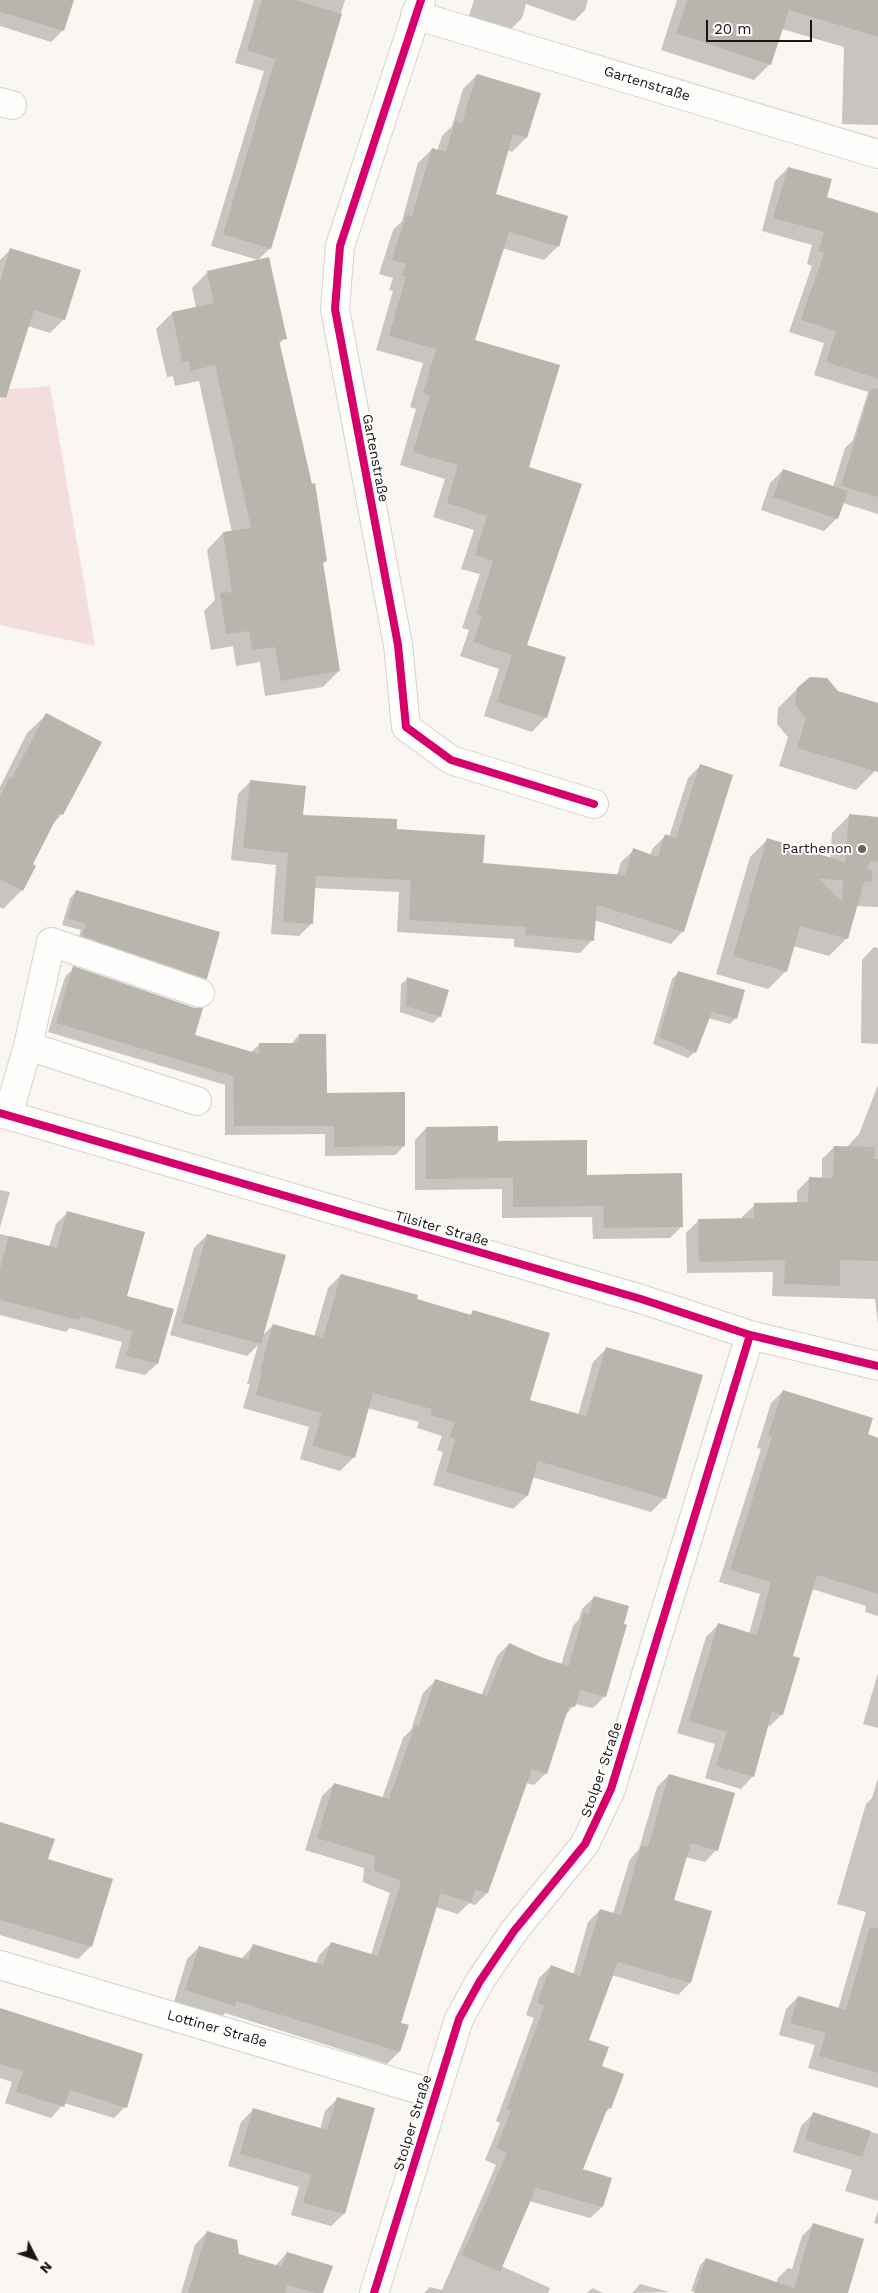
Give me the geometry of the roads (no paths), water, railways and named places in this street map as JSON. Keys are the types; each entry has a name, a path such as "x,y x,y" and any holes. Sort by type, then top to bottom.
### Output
{"street":[{"name":"Gartenstraße","path":"594,804 451,760 406,727 398,645 335,309 340,246 418,7 878,154"},
{"path":"4,1114 28,1046 51,942 200,993"},
{"path":"28,1046 197,1100"},
{"name":"Tilsiter Straße","path":"4,1114 631,1297 750,1335 878,1366"},
{"name":"Stolper Straße","path":"374,2293 434,2094 459,2019 480,1981 514,1931 572,1862 596,1824 614,1779 750,1335"},
{"name":"Lottiner Straße","path":"0,1965 434,2094"}],"place":[{"name":"Parthenon","path":"862,849"}]}
